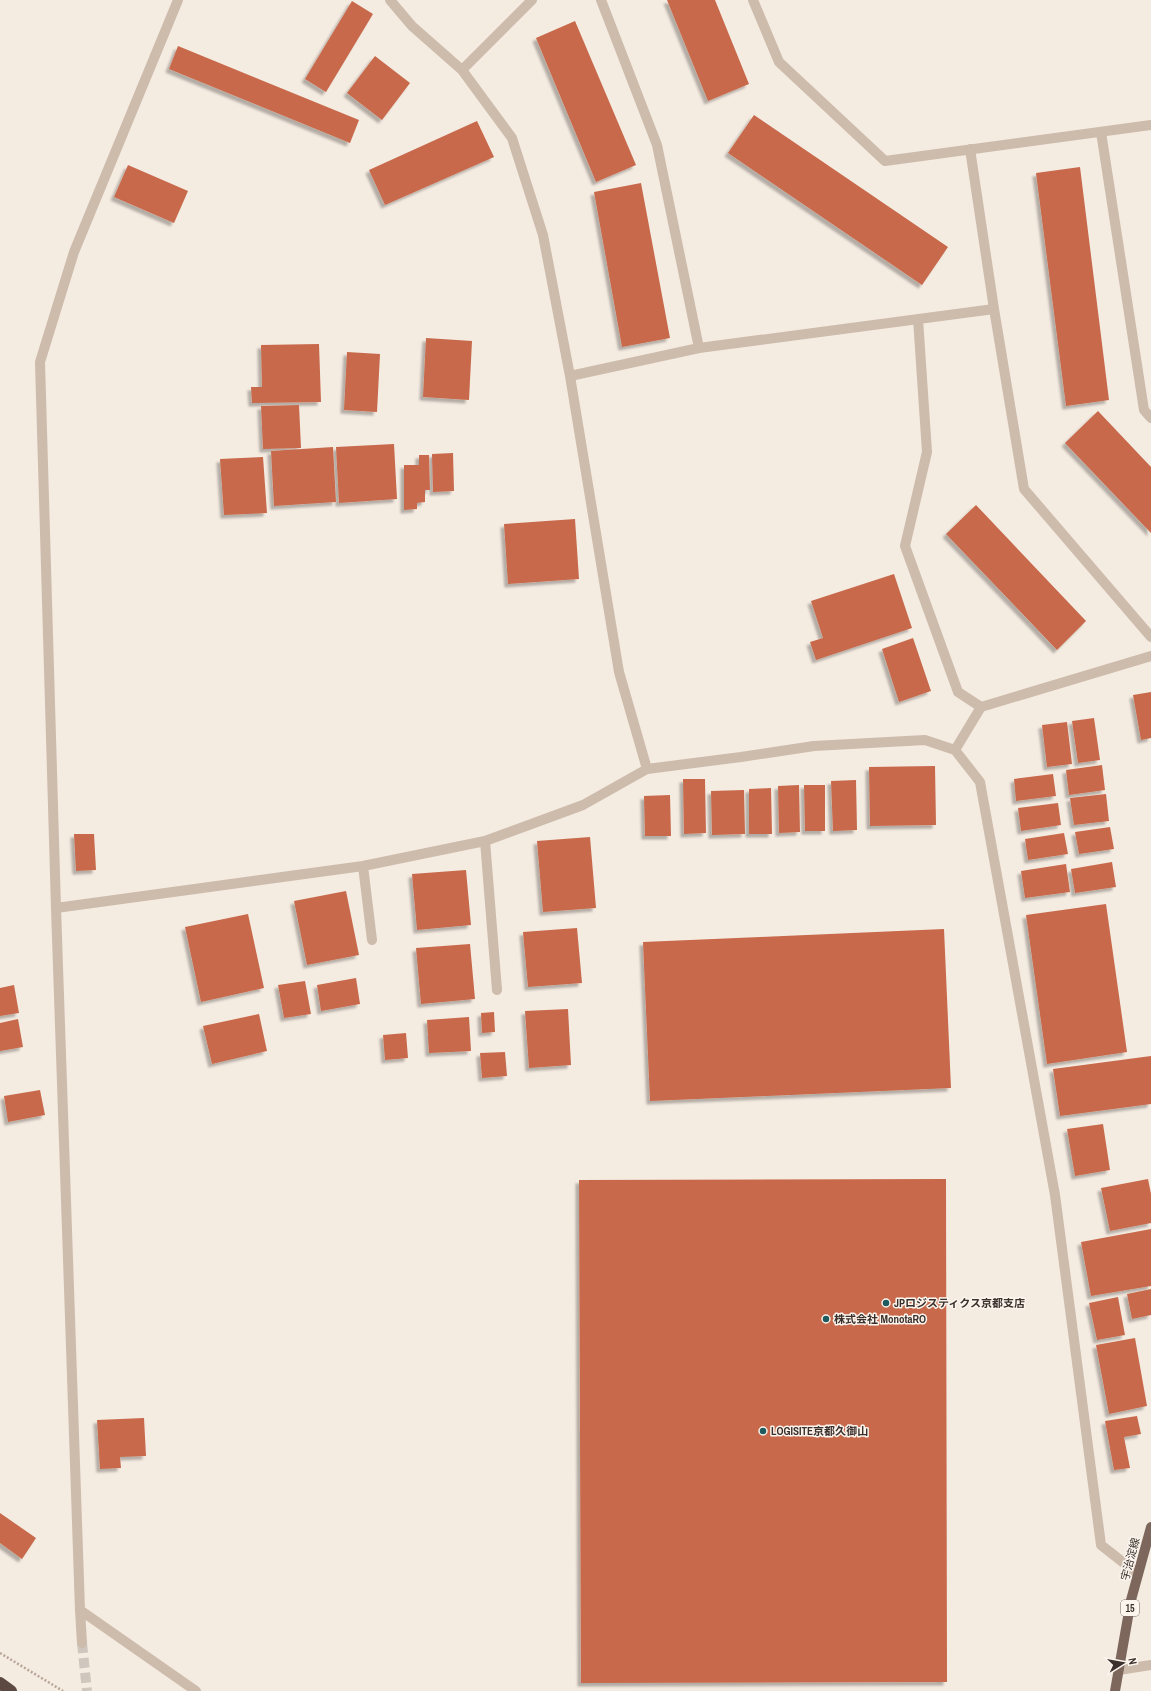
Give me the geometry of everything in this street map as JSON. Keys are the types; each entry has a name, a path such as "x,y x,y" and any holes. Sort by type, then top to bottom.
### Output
{"highway":[{"path":"0,1683 11,1691"}],"main road":[{"name":"宇治淀線","path":"1115,1691 1131,1600 1151,1527"}],"street":[{"path":"82,1643 56,908 40,362 74,252 178,0"},
{"path":"390,0 412,26 462,70 512,138 543,235 570,376 619,672 647,768"},
{"path":"462,70 532,0"},
{"path":"601,0 657,146 699,348"},
{"path":"753,0 779,62 885,160 1151,125"},
{"path":"1102,132 1144,410 1151,418"},
{"path":"970,149 994,309 1024,488 1151,637"},
{"path":"570,376 699,348 994,309"},
{"path":"918,319 927,452 905,546 958,692 981,707"},
{"path":"955,750 981,707 1151,656"},
{"path":"56,908 363,866 485,841 583,805 647,768 741,757 814,746 925,740 955,750 980,782 1055,1195 1101,1546 1138,1574"},
{"path":"485,841 497,990"},
{"path":"363,866 372,940"},
{"path":"80,1610 196,1691"},
{"path":"1119,1670 1151,1665"}],"path":[{"path":"0,1653 63,1691"}],"building":[{"path":"667,0 715,0 749,84 708,101"},
{"path":"352,1 373,14 326,92 305,79"},
{"path":"575,21 636,165 596,182 536,38"},
{"path":"178,46 359,120 350,143 169,69"},
{"path":"375,56 410,83 382,120 347,93"},
{"path":"754,115 948,247 922,285 728,153"},
{"path":"477,121 494,157 385,205 369,170"},
{"path":"128,165 188,191 174,223 114,197"},
{"path":"1080,167 1109,400 1066,406 1036,173"},
{"path":"641,183 670,338 622,347 594,192"},
{"path":"426,338 472,341 469,400 423,397"},
{"path":"319,344 321,402 252,403 251,387 262,387 261,345"},
{"path":"347,352 380,354 377,412 344,410"},
{"path":"299,405 301,448 263,449 261,406"},
{"path":"1098,411 1151,467 1151,533 1065,443"},
{"path":"394,444 397,499 339,503 336,447"},
{"path":"333,447 336,502 274,506 271,451"},
{"path":"453,453 454,491 433,492 432,454"},
{"path":"419,455 429,455 430,490 425,490 425,502 417,503 417,509 404,510 404,465 419,465"},
{"path":"263,457 267,513 224,515 220,459"},
{"path":"976,505 1086,621 1057,650 946,534"},
{"path":"575,519 579,579 508,584 504,524"},
{"path":"894,574 912,628 816,660 810,642 823,638 811,601"},
{"path":"913,638 931,691 899,702 882,649"},
{"path":"1151,692 1151,738 1141,740 1133,695"},
{"path":"1094,718 1100,760 1078,763 1072,721"},
{"path":"1067,722 1072,764 1047,767 1042,725"},
{"path":"1102,765 1105,790 1069,795 1066,770"},
{"path":"935,766 936,825 870,826 869,767"},
{"path":"1053,774 1056,796 1016,801 1014,779"},
{"path":"683,779 705,779 706,833 684,834"},
{"path":"856,780 857,830 833,831 831,781"},
{"path":"799,785 800,832 779,833 778,786"},
{"path":"804,785 825,785 825,831 805,831"},
{"path":"771,788 772,834 749,834 749,789"},
{"path":"744,790 745,834 712,835 711,791"},
{"path":"1106,794 1109,821 1074,825 1070,798"},
{"path":"670,795 671,836 645,836 644,796"},
{"path":"1058,803 1061,825 1021,831 1018,808"},
{"path":"1110,827 1114,849 1079,854 1075,832"},
{"path":"1064,833 1068,854 1028,860 1025,839"},
{"path":"74,834 94,834 96,870 76,871"},
{"path":"590,837 596,908 543,912 537,841"},
{"path":"1112,862 1116,887 1075,893 1071,869"},
{"path":"1066,864 1070,892 1025,898 1021,871"},
{"path":"466,870 471,925 417,930 412,874"},
{"path":"346,891 359,955 307,965 294,901"},
{"path":"1106,904 1127,1052 1047,1064 1026,915"},
{"path":"248,914 264,988 201,1002 185,927"},
{"path":"577,928 582,983 528,987 523,932"},
{"path":"944,929 951,1088 650,1101 643,942"},
{"path":"470,944 475,999 421,1004 416,948"},
{"path":"356,978 360,1004 321,1011 317,985"},
{"path":"305,981 311,1014 284,1018 278,985"},
{"path":"14,985 19,1013 0,1016 0,988"},
{"path":"568,1009 571,1065 529,1068 525,1011"},
{"path":"494,1012 495,1032 482,1033 481,1013"},
{"path":"259,1014 267,1051 212,1064 203,1026"},
{"path":"469,1017 471,1051 429,1053 427,1020"},
{"path":"18,1019 23,1047 0,1051 0,1023"},
{"path":"406,1033 408,1058 385,1060 383,1035"},
{"path":"505,1052 507,1076 482,1078 480,1053"},
{"path":"1151,1056 1151,1104 1060,1116 1053,1069"},
{"path":"40,1090 45,1115 8,1122 4,1096"},
{"path":"1103,1124 1110,1170 1075,1176 1067,1129"},
{"name":"LOGISITE京都久御山","path":"946,1179 947,1682 581,1683 579,1180"},
{"path":"1148,1179 1151,1194 1151,1223 1110,1231 1101,1188"},
{"path":"1151,1229 1151,1286 1091,1296 1081,1242"},
{"path":"1151,1289 1151,1315 1132,1319 1127,1294"},
{"path":"1118,1297 1125,1335 1097,1340 1089,1303"},
{"path":"1135,1338 1147,1406 1109,1414 1096,1345"},
{"path":"1137,1416 1141,1434 1124,1437 1130,1468 1114,1470 1105,1421"},
{"path":"144,1418 146,1456 120,1457 121,1468 100,1469 97,1420"},
{"path":"0,1513 36,1538 22,1559 0,1543"}],"tunnel":[{"path":"82,1643 87,1691"}],"place":[{"name":"JPロジスティクス京都支店","path":"886,1303"},
{"name":"株式会社 MonotaRO","path":"826,1319"},
{"name":"LOGISITE京都久御山","path":"763,1431"}]}
